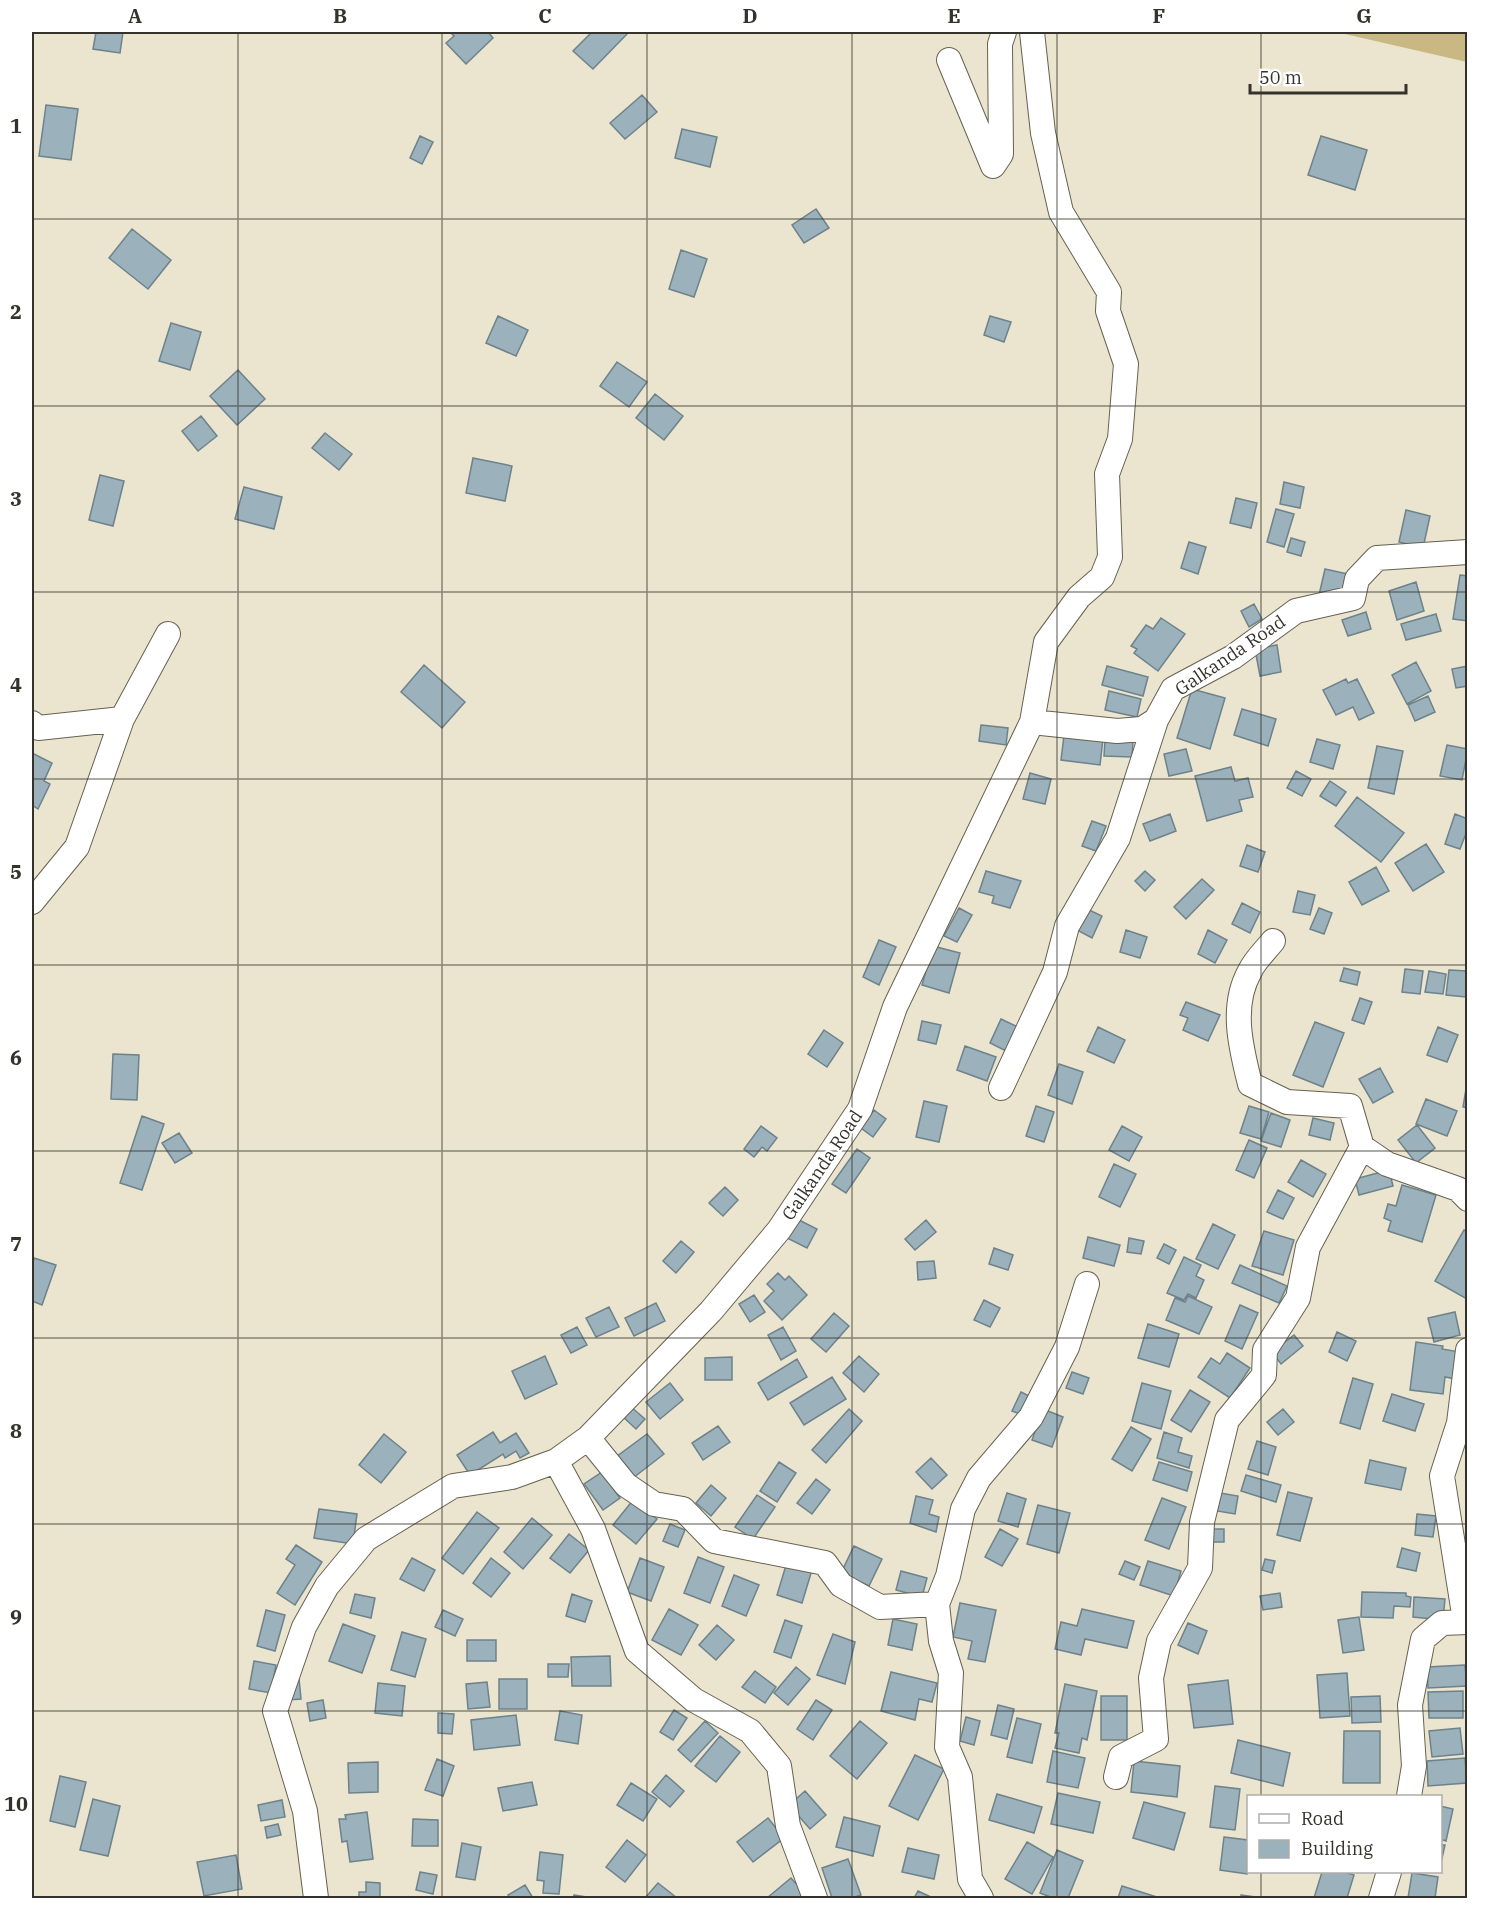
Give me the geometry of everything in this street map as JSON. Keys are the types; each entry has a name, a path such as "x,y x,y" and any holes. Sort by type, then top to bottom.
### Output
{"street":[{"path":"949,60 993,166 1000,154 1000,44 1004,32"},
{"name":"Galkanda Road","path":"316,1899 305,1811 275,1711 304,1627 327,1586 366,1539 453,1486 512,1477 556,1461 588,1438 711,1311 779,1230 860,1109 895,1007 1032,722 1046,642 1078,597 1102,577 1110,557 1107,474 1120,439 1126,364 1108,311 1109,292 1062,212 1043,133 1032,32"},
{"name":"Galkanda Road","path":"1156,720 1173,688 1233,657 1296,610 1353,598 1358,579 1377,558 1467,552"},
{"path":"32,902 77,847 122,719 168,634"},
{"path":"32,723 38,728 122,719"},
{"path":"1032,722 1117,731 1142,729 1156,720"},
{"path":"1001,1088 1055,972 1067,926 1118,838 1156,720"},
{"path":"1273,941 1250,971 1240,997 1238,1038 1250,1084 1287,1102 1350,1106 1362,1147 1387,1164 1458,1189 1467,1200"},
{"path":"1116,1777 1121,1757 1156,1738 1151,1678 1159,1641 1200,1568 1202,1522 1227,1420 1264,1375 1265,1350 1298,1298 1308,1247 1362,1147"},
{"path":"981,1899 970,1879 960,1777 947,1747 951,1673 941,1641 937,1604 948,1576 963,1509 979,1478 1031,1417 1067,1347 1087,1284"},
{"path":"1409,1795 1414,1766 1410,1706 1423,1639 1442,1623 1466,1621 1442,1476 1463,1419 1467,1350"},
{"path":"588,1438 626,1485 654,1504 683,1509 714,1541 825,1563 841,1585 880,1607 937,1604"},
{"path":"556,1461 593,1529 637,1651 694,1700 750,1731 779,1766 788,1826 815,1899"},
{"path":"1381,1899 1389,1873"}],"shaded area":[{"path":"1336,32 1467,32 1467,62"}],"building":[{"path":"96,32 123,32 120,53 93,49"},
{"path":"450,32 488,32 493,38 466,64 446,43 454,36"},
{"path":"592,32 628,33 593,69 573,51"},
{"path":"642,95 657,112 625,139 610,123"},
{"path":"46,105 78,109 71,160 39,156"},
{"path":"682,129 717,137 710,167 675,158"},
{"path":"420,136 433,142 422,164 410,158"},
{"path":"1321,136 1367,150 1355,190 1308,175"},
{"path":"816,209 829,228 804,243 792,225"},
{"path":"132,229 171,260 148,289 109,258"},
{"path":"681,250 707,259 694,297 669,289"},
{"path":"498,316 528,330 516,356 486,343"},
{"path":"990,316 1011,322 1004,342 984,335"},
{"path":"171,323 201,332 190,370 159,361"},
{"path":"617,362 647,382 629,407 600,386"},
{"path":"238,370 265,399 237,425 210,396"},
{"path":"655,394 683,416 664,440 636,418"},
{"path":"201,416 217,436 198,451 182,431"},
{"path":"325,433 352,454 339,470 312,448"},
{"path":"473,458 512,466 505,501 466,493"},
{"path":"100,475 124,481 113,526 89,520"},
{"path":"1284,482 1304,487 1300,508 1280,504"},
{"path":"244,487 282,497 274,529 235,519"},
{"path":"1236,498 1257,503 1251,528 1230,523"},
{"path":"1276,509 1294,514 1284,547 1267,542"},
{"path":"1406,510 1430,516 1423,548 1399,542"},
{"path":"1291,538 1305,542 1301,556 1287,552"},
{"path":"1189,542 1206,547 1198,574 1181,568"},
{"path":"1325,569 1348,574 1342,600 1319,595"},
{"path":"1460,575 1468,576 1468,621 1453,619"},
{"path":"1416,582 1424,611 1397,620 1389,591"},
{"path":"1254,604 1262,619 1249,627 1241,611"},
{"path":"1366,612 1371,629 1348,636 1342,620"},
{"path":"1436,614 1441,631 1406,640 1401,624"},
{"path":"1161,618 1185,634 1158,671 1134,653 1137,649 1131,646 1146,625 1153,629"},
{"path":"1277,645 1281,672 1260,676 1255,649"},
{"path":"1416,662 1431,691 1407,704 1392,675"},
{"path":"424,665 465,702 442,728 401,692"},
{"path":"1107,666 1148,677 1143,696 1102,685"},
{"path":"1468,666 1468,686 1456,688 1452,669"},
{"path":"1346,679 1348,683 1357,679 1374,713 1359,720 1353,707 1336,715 1323,690"},
{"path":"1192,689 1225,698 1210,749 1177,738"},
{"path":"1109,691 1141,699 1137,717 1105,710"},
{"path":"1428,696 1435,712 1415,721 1408,705"},
{"path":"1242,709 1276,719 1268,746 1234,735"},
{"path":"981,725 1008,728 1006,745 979,741"},
{"path":"1064,735 1103,739 1100,765 1061,760"},
{"path":"1317,739 1340,745 1333,769 1310,762"},
{"path":"1105,740 1133,742 1132,757 1104,756"},
{"path":"1447,745 1468,749 1462,780 1440,776"},
{"path":"1377,746 1403,751 1394,794 1368,788"},
{"path":"1186,749 1192,771 1169,776 1164,754"},
{"path":"32,753 52,763 44,781 50,784 38,809 32,805"},
{"path":"1231,767 1235,781 1248,778 1253,797 1239,800 1242,811 1207,821 1195,776"},
{"path":"1296,771 1311,779 1302,796 1287,788"},
{"path":"1030,773 1051,779 1045,804 1023,799"},
{"path":"1330,781 1346,792 1336,806 1320,796"},
{"path":"1357,797 1404,833 1381,862 1335,826"},
{"path":"1170,814 1176,831 1150,841 1143,824"},
{"path":"1455,814 1468,819 1468,828 1460,849 1445,844"},
{"path":"1092,821 1106,826 1096,851 1082,846"},
{"path":"1426,844 1444,872 1413,891 1395,863"},
{"path":"1247,845 1265,852 1258,872 1240,866"},
{"path":"1376,867 1389,891 1362,905 1349,882"},
{"path":"986,871 1021,881 1010,908 992,903 994,896 979,892"},
{"path":"1145,871 1155,880 1145,891 1135,881"},
{"path":"1202,879 1214,890 1186,919 1174,907"},
{"path":"1298,891 1315,895 1310,915 1293,912"},
{"path":"1242,903 1260,912 1250,933 1232,924"},
{"path":"959,908 972,915 957,942 944,936"},
{"path":"1319,908 1332,913 1324,934 1310,929"},
{"path":"1087,909 1102,916 1092,938 1077,930"},
{"path":"1126,930 1147,937 1140,958 1120,952"},
{"path":"1208,930 1227,940 1215,963 1198,954"},
{"path":"879,940 896,947 879,985 863,977"},
{"path":"933,946 960,953 949,993 922,985"},
{"path":"1344,968 1360,972 1357,985 1340,981"},
{"path":"1405,969 1423,971 1420,994 1402,992"},
{"path":"1449,970 1468,971 1466,997 1446,995"},
{"path":"1429,971 1446,974 1443,994 1425,992"},
{"path":"1360,998 1372,1002 1364,1024 1352,1020"},
{"path":"1186,1002 1220,1015 1208,1041 1183,1030 1188,1018 1180,1015"},
{"path":"1001,1019 1018,1027 1006,1051 990,1043"},
{"path":"922,1021 941,1025 936,1044 918,1040"},
{"path":"1315,1022 1344,1033 1323,1087 1293,1075"},
{"path":"1098,1027 1125,1040 1114,1063 1087,1051"},
{"path":"1438,1027 1458,1035 1447,1062 1427,1055"},
{"path":"824,1030 843,1043 827,1067 808,1054"},
{"path":"965,1046 996,1057 987,1081 957,1070"},
{"path":"113,1054 139,1055 137,1100 111,1099"},
{"path":"1059,1064 1083,1072 1072,1104 1048,1095"},
{"path":"1380,1068 1393,1092 1373,1103 1359,1079"},
{"path":"1468,1083 1468,1108 1463,1107"},
{"path":"1426,1099 1457,1111 1447,1136 1416,1124"},
{"path":"924,1101 947,1106 939,1142 916,1137"},
{"path":"1036,1106 1054,1112 1044,1142 1026,1136"},
{"path":"1249,1106 1269,1112 1261,1139 1240,1133"},
{"path":"874,1110 886,1119 873,1137 861,1128"},
{"path":"1271,1113 1290,1120 1281,1147 1261,1141"},
{"path":"142,1116 164,1124 142,1190 120,1183"},
{"path":"1313,1118 1334,1123 1330,1140 1309,1135"},
{"path":"1417,1125 1435,1148 1416,1163 1398,1140"},
{"path":"761,1126 777,1138 767,1151 762,1147 754,1157 744,1149"},
{"path":"1122,1126 1142,1137 1129,1161 1109,1150"},
{"path":"179,1133 192,1153 175,1163 162,1143"},
{"path":"1249,1140 1267,1148 1254,1178 1236,1170"},
{"path":"857,1149 870,1158 846,1193 832,1184"},
{"path":"1301,1160 1326,1174 1313,1197 1288,1182"},
{"path":"1114,1164 1136,1174 1120,1207 1099,1197"},
{"path":"1389,1170 1393,1186 1359,1195 1355,1179"},
{"path":"1402,1185 1436,1195 1422,1242 1388,1231 1391,1221 1384,1218 1388,1204 1396,1206"},
{"path":"725,1187 738,1200 723,1216 709,1203"},
{"path":"1278,1190 1294,1198 1283,1219 1267,1212"},
{"path":"797,1219 817,1229 807,1248 787,1238"},
{"path":"926,1220 936,1232 915,1250 905,1239"},
{"path":"1213,1224 1235,1235 1218,1269 1196,1259"},
{"path":"1464,1230 1468,1232 1467,1299 1435,1281"},
{"path":"1264,1231 1294,1240 1283,1275 1252,1266"},
{"path":"1088,1237 1120,1245 1114,1266 1083,1258"},
{"path":"1129,1238 1144,1241 1141,1254 1127,1252"},
{"path":"681,1241 694,1252 676,1273 663,1261"},
{"path":"1164,1244 1176,1250 1169,1264 1157,1258"},
{"path":"994,1248 1013,1255 1008,1270 989,1264"},
{"path":"1184,1257 1201,1265 1196,1276 1204,1280 1196,1298 1188,1294 1184,1300 1167,1293"},
{"path":"34,1258 56,1265 42,1305 32,1301"},
{"path":"934,1261 936,1278 918,1280 917,1262"},
{"path":"1240,1265 1287,1286 1279,1303 1232,1283"},
{"path":"778,1273 785,1280 789,1276 807,1295 782,1320 764,1301 774,1291 767,1284"},
{"path":"754,1295 765,1312 750,1322 739,1304"},
{"path":"1188,1296 1212,1307 1199,1334 1166,1320 1175,1298 1185,1302"},
{"path":"984,1300 1000,1308 990,1327 974,1320"},
{"path":"656,1303 665,1321 634,1336 625,1318"},
{"path":"1240,1305 1258,1313 1242,1349 1225,1341"},
{"path":"609,1307 619,1327 596,1337 586,1318"},
{"path":"1455,1312 1460,1335 1434,1342 1428,1318"},
{"path":"834,1313 849,1326 826,1352 811,1339"},
{"path":"1148,1324 1179,1334 1169,1367 1138,1358"},
{"path":"577,1327 587,1345 571,1353 561,1335"},
{"path":"783,1327 796,1351 781,1360 768,1335"},
{"path":"1337,1332 1356,1341 1347,1361 1329,1352"},
{"path":"1294,1335 1303,1346 1281,1364 1272,1352"},
{"path":"1416,1342 1443,1346 1442,1349 1460,1352 1456,1379 1445,1377 1443,1394 1410,1390"},
{"path":"1227,1353 1250,1368 1230,1398 1198,1377 1211,1358 1220,1364"},
{"path":"545,1356 557,1384 525,1399 512,1371"},
{"path":"859,1356 879,1374 864,1392 843,1373"},
{"path":"732,1357 732,1380 705,1380 705,1358"},
{"path":"797,1359 807,1377 768,1400 758,1383"},
{"path":"1072,1372 1089,1378 1083,1394 1066,1388"},
{"path":"832,1377 846,1399 804,1425 790,1403"},
{"path":"1353,1378 1373,1384 1360,1429 1340,1423"},
{"path":"670,1383 683,1400 660,1419 646,1402"},
{"path":"1142,1383 1171,1391 1161,1429 1132,1421"},
{"path":"1190,1390 1210,1402 1191,1432 1171,1420"},
{"path":"1021,1392 1033,1398 1025,1416 1012,1411"},
{"path":"1392,1394 1424,1404 1415,1431 1383,1421"},
{"path":"630,1406 645,1419 636,1429 621,1415"},
{"path":"849,1409 862,1421 826,1463 812,1450"},
{"path":"1043,1409 1063,1417 1052,1447 1032,1440"},
{"path":"1283,1409 1294,1422 1278,1435 1267,1422"},
{"path":"718,1426 730,1442 703,1460 692,1443"},
{"path":"1131,1427 1151,1439 1132,1471 1112,1459"},
{"path":"493,1432 500,1443 516,1433 529,1453 520,1458 516,1451 505,1458 503,1454 470,1475 457,1455"},
{"path":"1164,1432 1182,1438 1178,1452 1192,1456 1189,1468 1157,1458"},
{"path":"384,1434 406,1452 381,1483 359,1465"},
{"path":"647,1434 664,1454 633,1478 616,1457"},
{"path":"1257,1441 1276,1447 1268,1475 1248,1469"},
{"path":"931,1458 947,1475 932,1489 916,1472"},
{"path":"1370,1460 1406,1468 1401,1490 1365,1483"},
{"path":"779,1462 796,1473 777,1502 760,1491"},
{"path":"1159,1462 1192,1472 1187,1491 1153,1480"},
{"path":"602,1472 620,1498 603,1510 584,1484"},
{"path":"1246,1475 1281,1485 1276,1502 1241,1491"},
{"path":"816,1479 830,1490 812,1514 797,1503"},
{"path":"711,1485 726,1498 711,1516 696,1503"},
{"path":"1288,1492 1312,1498 1300,1541 1277,1535"},
{"path":"1007,1493 1026,1499 1018,1527 998,1521"},
{"path":"1220,1493 1238,1496 1235,1514 1217,1511"},
{"path":"757,1495 775,1507 753,1539 735,1527"},
{"path":"916,1496 933,1500 929,1514 939,1517 936,1532 910,1523"},
{"path":"1162,1498 1186,1507 1169,1549 1145,1540"},
{"path":"633,1500 657,1519 636,1544 613,1525"},
{"path":"1038,1505 1070,1513 1059,1553 1027,1544"},
{"path":"319,1509 357,1514 353,1544 314,1538"},
{"path":"477,1512 499,1528 463,1574 442,1558"},
{"path":"1417,1514 1436,1516 1433,1537 1415,1535"},
{"path":"532,1518 552,1535 523,1569 504,1552"},
{"path":"670,1524 685,1530 678,1547 663,1541"},
{"path":"1000,1529 1018,1539 1002,1566 985,1557"},
{"path":"1213,1529 1224,1529 1224,1542 1213,1542"},
{"path":"569,1534 589,1550 570,1573 550,1558"},
{"path":"296,1545 322,1562 295,1605 277,1593 295,1565 286,1559"},
{"path":"854,1546 882,1559 869,1586 841,1573"},
{"path":"1402,1548 1420,1553 1416,1571 1397,1567"},
{"path":"698,1557 724,1567 710,1603 684,1593"},
{"path":"412,1558 435,1570 424,1591 400,1579"},
{"path":"491,1558 510,1573 491,1597 473,1583"},
{"path":"640,1558 664,1567 651,1601 627,1592"},
{"path":"1265,1559 1275,1561 1272,1573 1262,1570"},
{"path":"1125,1561 1140,1567 1134,1580 1119,1574"},
{"path":"1148,1561 1181,1571 1174,1596 1140,1585"},
{"path":"787,1562 812,1570 802,1603 777,1595"},
{"path":"901,1571 927,1578 922,1597 896,1590"},
{"path":"734,1575 759,1585 746,1616 722,1606"},
{"path":"1362,1592 1406,1593 1406,1596 1411,1597 1410,1607 1394,1606 1393,1618 1361,1617"},
{"path":"1280,1593 1282,1607 1263,1610 1260,1596"},
{"path":"355,1594 375,1598 371,1618 350,1613"},
{"path":"572,1594 592,1601 585,1622 566,1616"},
{"path":"1414,1597 1445,1599 1443,1620 1413,1617"},
{"path":"960,1603 996,1610 985,1662 968,1659 972,1641 953,1637"},
{"path":"669,1609 698,1625 681,1655 652,1640"},
{"path":"1082,1609 1134,1621 1127,1648 1085,1639 1081,1655 1055,1649 1061,1622 1077,1626"},
{"path":"266,1610 285,1615 275,1651 257,1646"},
{"path":"443,1610 463,1619 455,1636 435,1627"},
{"path":"1359,1617 1364,1650 1343,1653 1338,1620"},
{"path":"893,1619 917,1624 912,1650 888,1645"},
{"path":"785,1620 802,1626 791,1658 774,1652"},
{"path":"1188,1623 1207,1631 1198,1654 1178,1645"},
{"path":"343,1624 375,1636 362,1673 329,1661"},
{"path":"717,1625 734,1640 716,1660 699,1645"},
{"path":"402,1632 426,1639 415,1677 391,1670"},
{"path":"833,1634 855,1642 845,1684 817,1675"},
{"path":"467,1640 496,1640 496,1661 467,1661"},
{"path":"610,1656 611,1686 572,1686 571,1657"},
{"path":"254,1661 276,1665 271,1693 249,1689"},
{"path":"548,1664 569,1664 568,1677 548,1677"},
{"path":"1465,1665 1467,1686 1428,1688 1427,1667"},
{"path":"796,1667 810,1679 788,1705 774,1693"},
{"path":"755,1671 776,1687 765,1703 742,1687"},
{"path":"891,1672 937,1683 932,1702 919,1699 915,1720 881,1711"},
{"path":"1347,1673 1350,1716 1320,1718 1317,1675"},
{"path":"299,1678 301,1699 289,1700"},
{"path":"499,1679 527,1679 527,1709 499,1709"},
{"path":"1228,1680 1233,1724 1194,1728 1188,1685"},
{"path":"487,1682 490,1707 468,1709 466,1684"},
{"path":"378,1683 405,1686 402,1716 375,1713"},
{"path":"1065,1684 1097,1691 1087,1740 1082,1738 1079,1753 1055,1748 1059,1733 1055,1733"},
{"path":"1463,1691 1463,1718 1429,1718 1428,1692"},
{"path":"1101,1696 1127,1696 1127,1740 1101,1740"},
{"path":"1380,1696 1381,1722 1352,1723 1351,1697"},
{"path":"323,1700 326,1718 310,1721 307,1703"},
{"path":"816,1700 832,1710 813,1740 797,1729"},
{"path":"998,1705 1014,1709 1007,1739 991,1735"},
{"path":"674,1710 687,1718 673,1740 660,1732"},
{"path":"560,1711 582,1715 578,1744 555,1740"},
{"path":"438,1713 454,1714 452,1734 438,1733"},
{"path":"516,1715 520,1745 474,1750 471,1720"},
{"path":"966,1717 980,1721 974,1745 960,1741"},
{"path":"1017,1718 1041,1724 1032,1763 1007,1757"},
{"path":"705,1721 718,1733 691,1762 678,1750"},
{"path":"860,1721 887,1743 857,1779 830,1756"},
{"path":"1460,1728 1463,1754 1432,1757 1429,1731"},
{"path":"1344,1731 1380,1731 1380,1783 1343,1783"},
{"path":"720,1736 740,1752 716,1782 695,1766"},
{"path":"1238,1740 1290,1753 1283,1786 1231,1773"},
{"path":"1053,1751 1085,1758 1078,1788 1047,1782"},
{"path":"915,1755 944,1769 918,1820 889,1806"},
{"path":"1465,1758 1467,1783 1428,1786 1427,1761"},
{"path":"437,1759 454,1766 443,1796 425,1790"},
{"path":"1134,1761 1180,1766 1177,1797 1131,1792"},
{"path":"378,1762 378,1792 349,1793 348,1763"},
{"path":"666,1775 684,1791 670,1807 652,1792"},
{"path":"60,1776 86,1782 75,1827 50,1821"},
{"path":"532,1782 537,1805 503,1811 498,1788"},
{"path":"631,1783 657,1799 643,1821 617,1805"},
{"path":"1215,1786 1240,1789 1235,1830 1210,1827"},
{"path":"805,1791 826,1815 810,1829 789,1805"},
{"path":"1058,1793 1100,1802 1093,1833 1051,1824"},
{"path":"997,1794 1042,1807 1034,1833 989,1820"},
{"path":"93,1799 120,1806 108,1856 80,1850"},
{"path":"282,1800 285,1817 261,1821 258,1805"},
{"path":"1144,1802 1185,1813 1174,1850 1133,1838"},
{"path":"1442,1806 1453,1809 1446,1841 1442,1840"},
{"path":"367,1812 373,1859 350,1862 347,1841 342,1842 339,1819 346,1819 345,1815"},
{"path":"844,1817 880,1826 873,1856 836,1847"},
{"path":"768,1818 784,1838 753,1862 737,1842"},
{"path":"413,1819 438,1820 438,1846 412,1846"},
{"path":"278,1824 281,1835 267,1838 265,1827"},
{"path":"1224,1837 1247,1840 1247,1874 1220,1870"},
{"path":"627,1840 646,1855 625,1882 606,1867"},
{"path":"1027,1842 1053,1857 1032,1894 1005,1879"},
{"path":"462,1843 481,1847 475,1880 456,1877"},
{"path":"908,1848 939,1855 934,1879 902,1872"},
{"path":"1057,1850 1083,1861 1068,1898 1053,1898 1040,1893"},
{"path":"540,1852 563,1855 559,1894 543,1893 544,1881 537,1880"},
{"path":"236,1855 242,1889 204,1896 197,1862"},
{"path":"848,1859 861,1895 852,1898 832,1898 822,1868"},
{"path":"420,1872 437,1875 433,1894 416,1890"},
{"path":"1322,1873 1354,1875 1347,1898 1314,1898"},
{"path":"1412,1873 1438,1877 1435,1898 1408,1898"},
{"path":"791,1878 809,1898 767,1898"},
{"path":"366,1882 380,1883 380,1898 359,1898 359,1892 366,1892"},
{"path":"658,1883 677,1898 645,1898"},
{"path":"525,1885 533,1898 510,1898 508,1895"},
{"path":"1122,1886 1160,1898 1118,1898"},
{"path":"918,1891 933,1898 914,1898"},
{"path":"574,1895 593,1898 573,1898"},
{"path":"1241,1895 1263,1898 1241,1898"}]}
